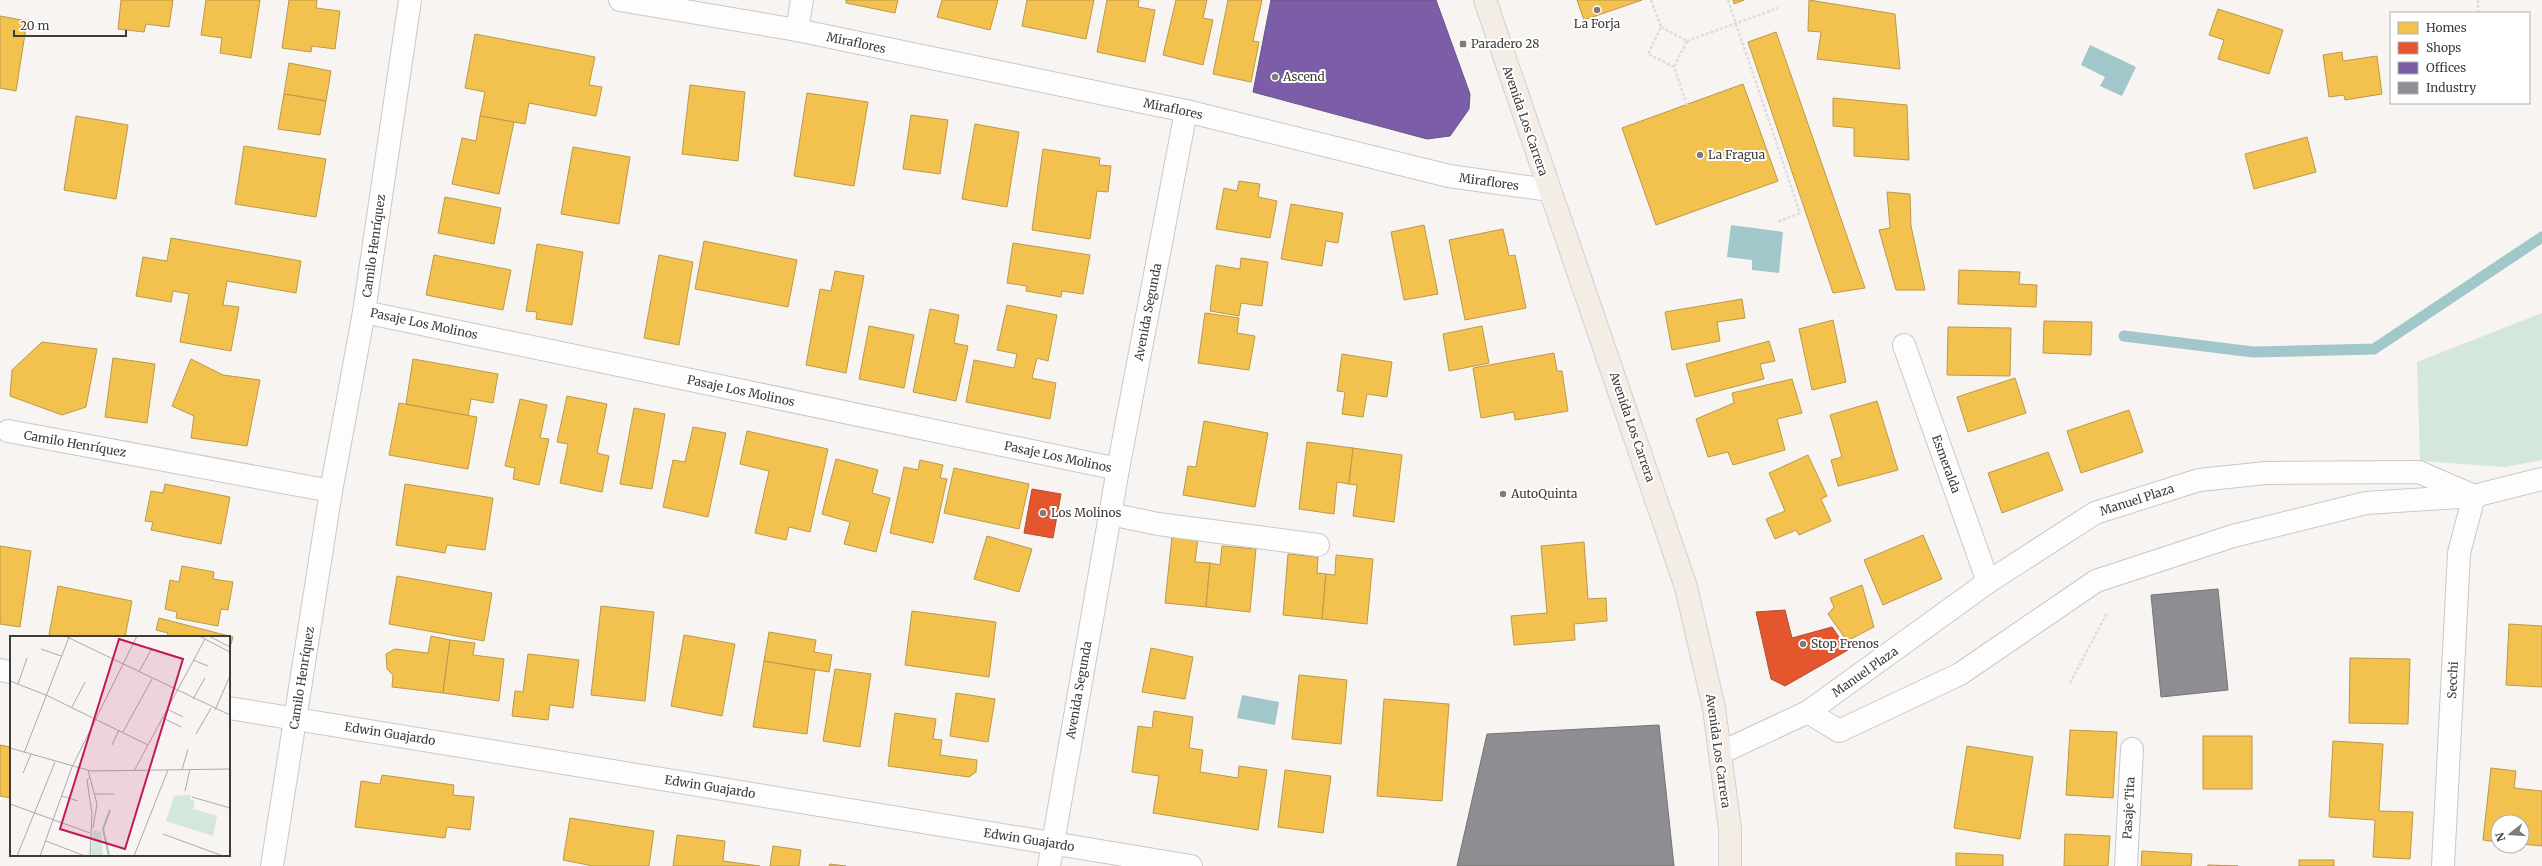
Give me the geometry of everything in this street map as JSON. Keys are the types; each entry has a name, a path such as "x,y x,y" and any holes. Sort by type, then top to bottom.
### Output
{"main road":[{"name":"Avenida Los Carrera","path":"1485,0 1549,190 1659,501 1686,587 1714,708 1730,829 1730,866"}],"street":[{"name":"Camilo Henríquez","path":"272,866 296,719 330,491 364,312 410,0"},
{"name":"Miraflores","path":"620,0 675,5 1186,111 1449,176 1549,190"},
{"path":"797,30 802,0"},
{"name":"Avenida Segunda","path":"1048,866 1118,469 1186,111"},
{"name":"Pasaje Los Molinos","path":"364,312 1118,469"},
{"name":"Esmeralda","path":"1904,345 1988,582"},
{"name":"Camilo Henríquez","path":"8,431 330,491"},
{"name":"Manuel Plaza","path":"1720,753 1808,712 1988,582 2095,513 2199,480 2266,473 2419,472 2474,496"},
{"path":"1808,712 1839,731 1960,674 2096,581 2226,538 2366,503 2474,496 2542,479"},
{"name":"Secchi","path":"2443,866 2459,553 2474,496"},
{"path":"1110,514 1158,524 1318,545"},
{"path":"0,670 10,672"},
{"name":"Edwin Guajardo","path":"230,708 1191,866"},
{"name":"Pasaje Tita","path":"2126,866 2132,749"}],"path":[{"path":"1652,0 1661,27 1687,41"},
{"path":"1728,0 1800,213 1776,222"},
{"path":"2478,0 2478,12"},
{"path":"1674,67 1687,41 1778,8"},
{"path":"1661,27 1648,54 1674,67 1687,104"},
{"path":"2070,684 2109,609"}],"green space":[{"path":"2542,313 2542,460 2505,467 2420,461 2417,362"}],"water":[{"path":"2090,45 2136,67 2122,96 2100,86 2105,77 2081,65"},
{"path":"1731,225 1783,232 1779,273 1752,270 1752,260 1727,257"},
{"path":"1242,695 1279,702 1275,725 1237,718"}],"building: Homes":[{"path":"121,0 173,0 169,27 146,24 144,32 118,29"},
{"path":"206,0 260,0 251,58 220,53 222,38 201,35"},
{"path":"289,0 317,0 316,8 340,11 335,49 312,46 311,52 282,48"},
{"path":"846,0 898,0 895,13 846,3"},
{"path":"942,0 998,0 990,30 937,17"},
{"path":"1027,0 1094,0 1086,39 1022,26"},
{"path":"1107,0 1139,0 1138,7 1155,10 1145,62 1097,52"},
{"path":"1176,0 1207,0 1203,18 1213,20 1203,65 1163,55"},
{"path":"1228,0 1262,0 1253,41 1259,42 1251,82 1213,74"},
{"name":"La Forja","path":"1577,0 1642,0 1584,20"},
{"path":"1733,0 1744,0 1734,4"},
{"path":"1809,0 1895,14 1900,69 1817,59 1821,32 1808,31"},
{"path":"2218,9 2283,30 2269,74 2218,59 2224,40 2209,35"},
{"path":"0,16 27,21 16,91 0,88"},
{"path":"1776,32 1865,288 1833,293 1748,42"},
{"path":"475,34 595,57 589,85 602,87 596,116 529,103 525,124 480,116 485,92 465,88"},
{"path":"2342,52 2343,61 2377,56 2382,94 2345,100 2344,95 2329,97 2323,55"},
{"path":"289,63 331,71 326,101 284,94"},
{"name":"La Fragua","path":"1743,84 1778,181 1656,225 1622,128"},
{"path":"690,85 745,92 738,161 682,154"},
{"path":"807,93 868,102 854,186 794,176"},
{"path":"284,94 326,101 320,135 278,129"},
{"path":"1833,98 1907,105 1909,160 1854,156 1854,128 1833,126"},
{"path":"911,115 948,120 940,174 903,169"},
{"path":"76,116 128,125 116,199 64,190"},
{"path":"480,116 514,122 499,194 452,184 462,138 476,141"},
{"path":"975,124 1019,132 1007,207 962,199"},
{"path":"2307,137 2316,172 2254,189 2245,154"},
{"path":"244,146 326,159 316,217 235,204"},
{"path":"573,147 630,157 619,224 561,214"},
{"path":"1043,149 1100,158 1099,165 1111,166 1108,192 1097,191 1090,239 1032,230"},
{"path":"1239,181 1260,184 1258,197 1277,201 1270,238 1216,229 1224,188 1237,191"},
{"path":"1887,192 1910,194 1911,226 1925,290 1896,290 1879,230 1890,228"},
{"path":"445,197 501,208 494,244 438,233"},
{"path":"1291,204 1343,213 1338,243 1326,241 1322,266 1281,259"},
{"path":"1424,225 1438,294 1404,300 1391,232"},
{"path":"1503,229 1509,256 1515,255 1526,308 1465,320 1449,240"},
{"path":"171,238 301,261 296,293 227,281 223,305 239,307 231,351 180,342 189,294 173,291 171,302 136,296 143,257 167,261"},
{"path":"704,241 797,260 788,307 695,289"},
{"path":"1013,243 1090,255 1083,294 1062,291 1061,297 1026,291 1027,286 1007,283"},
{"path":"537,244 583,252 572,325 536,319 537,312 526,311"},
{"path":"434,255 511,270 503,310 426,295"},
{"path":"659,255 693,262 679,345 644,338"},
{"path":"1241,258 1268,262 1262,306 1241,303 1239,316 1210,311 1216,265 1240,269"},
{"path":"1959,270 2020,272 2019,284 2037,285 2036,307 1958,304"},
{"path":"835,271 864,276 846,373 806,365 820,289 831,291"},
{"path":"1742,299 1745,318 1717,322 1720,341 1672,350 1665,312"},
{"path":"1007,305 1057,315 1048,361 1037,358 1032,378 1056,383 1050,419 966,402 974,360 1014,368 1017,354 997,350"},
{"path":"930,309 959,315 954,343 968,346 956,401 913,392"},
{"path":"1205,313 1239,318 1237,333 1255,336 1249,370 1198,363"},
{"path":"1833,320 1846,382 1812,390 1799,329"},
{"path":"2044,321 2092,322 2091,355 2043,353"},
{"path":"869,326 914,335 904,388 859,379"},
{"path":"1482,326 1489,363 1449,371 1443,334"},
{"path":"1948,327 2011,328 2010,376 1947,375"},
{"path":"1769,341 1775,361 1760,364 1764,379 1695,397 1686,364"},
{"path":"42,342 97,349 86,407 62,415 10,396 12,370"},
{"path":"1554,353 1557,371 1562,371 1568,411 1515,420 1514,412 1481,418 1473,368"},
{"path":"1342,354 1392,362 1387,397 1367,394 1363,417 1342,414 1345,392 1337,391"},
{"path":"113,358 155,364 147,423 105,417"},
{"path":"191,359 223,375 260,380 247,446 191,438 194,416 172,406"},
{"path":"413,359 498,374 493,403 471,399 468,416 406,404"},
{"path":"2015,378 2026,413 1968,432 1957,397"},
{"path":"1792,379 1802,413 1777,419 1785,450 1733,465 1728,452 1708,457 1696,419 1734,403 1732,393"},
{"path":"567,396 607,404 597,453 609,456 602,492 560,483 568,444 557,442"},
{"path":"520,399 547,405 540,438 549,439 539,485 513,479 515,468 505,466"},
{"path":"1877,401 1898,470 1838,486 1831,460 1842,457 1830,415"},
{"path":"399,403 477,417 468,469 389,455"},
{"path":"634,408 665,414 652,489 620,484"},
{"path":"2129,410 2143,452 2081,473 2067,431"},
{"path":"1204,421 1268,433 1255,507 1183,495 1188,466 1196,467"},
{"path":"693,427 726,433 708,517 663,507 673,460 685,462"},
{"path":"747,431 828,449 810,532 789,527 786,540 755,533 769,471 740,464"},
{"path":"1307,442 1353,448 1349,484 1337,482 1334,514 1299,509"},
{"path":"1353,448 1402,455 1394,522 1353,516 1357,485 1349,484"},
{"path":"2048,452 2063,490 2002,513 1988,473"},
{"path":"1808,455 1827,496 1821,499 1831,521 1799,535 1796,530 1775,539 1766,519 1785,511 1769,473"},
{"path":"836,459 878,470 872,493 890,498 876,552 844,544 850,522 822,514"},
{"path":"920,460 943,465 940,478 947,479 933,543 890,533 904,467 918,470"},
{"path":"954,468 1029,484 1019,529 944,513"},
{"path":"165,484 230,497 221,544 151,530 153,522 145,521 151,491 163,493"},
{"path":"405,484 493,498 485,550 447,545 445,553 396,545"},
{"path":"1923,535 1942,579 1883,605 1864,560"},
{"path":"987,536 1032,549 1019,592 974,579"},
{"path":"1172,536 1198,539 1195,562 1210,563 1206,607 1165,603"},
{"path":"1584,542 1588,599 1606,598 1607,621 1574,624 1575,640 1514,645 1511,616 1547,613 1541,546"},
{"path":"0,546 31,551 20,627 0,624"},
{"path":"1222,546 1256,549 1250,612 1206,607 1210,563 1220,565"},
{"path":"1288,554 1318,557 1317,573 1326,574 1322,619 1283,615"},
{"path":"1336,555 1373,559 1367,624 1322,619 1326,574 1335,575"},
{"path":"182,566 214,572 213,579 233,582 228,610 221,609 218,626 176,618 177,612 165,609 170,580 179,582"},
{"path":"397,576 492,593 484,641 389,624"},
{"path":"1862,585 1874,627 1847,641 1828,614 1834,607 1830,598"},
{"path":"58,586 132,601 125,636 49,635"},
{"path":"601,606 654,612 645,701 591,695"},
{"path":"912,611 996,622 989,677 905,665"},
{"path":"159,618 229,636 167,636 168,633 156,630"},
{"path":"2509,624 2542,626 2542,687 2506,685"},
{"path":"769,632 816,640 814,652 832,655 829,672 764,661"},
{"path":"684,635 735,644 722,716 671,706"},
{"path":"230,636 233,637 230,648"},
{"path":"431,636 450,640 443,693 392,687 393,675 387,669 386,654 395,649 428,653"},
{"path":"450,640 475,643 473,655 504,659 499,701 443,693"},
{"path":"1151,648 1193,657 1185,699 1142,692"},
{"path":"528,654 579,660 573,708 550,705 548,720 512,716 515,691 523,692"},
{"path":"2350,658 2410,659 2408,724 2349,723"},
{"path":"764,661 815,670 807,734 753,727"},
{"path":"835,669 871,674 860,747 823,741"},
{"path":"1299,675 1347,680 1341,744 1292,739"},
{"path":"956,693 995,699 988,742 950,736"},
{"path":"1384,699 1449,704 1442,801 1377,796"},
{"path":"1154,711 1193,717 1189,748 1203,750 1200,772 1238,778 1239,766 1267,770 1258,830 1153,813 1159,776 1132,772 1138,726 1152,728"},
{"path":"895,713 936,719 933,739 942,740 940,755 977,760 976,772 969,777 888,766"},
{"path":"2070,730 2117,732 2113,798 2066,795"},
{"path":"2203,736 2252,736 2252,789 2203,789"},
{"path":"2333,741 2383,744 2379,811 2413,812 2410,859 2373,857 2375,820 2329,817"},
{"path":"0,745 10,747 10,798 0,796"},
{"path":"1967,746 2033,757 2020,839 1954,828"},
{"path":"2491,768 2516,771 2514,788 2542,791 2542,846 2530,845 2530,814 2490,814 2490,841 2483,840"},
{"path":"1285,770 1331,776 1323,833 1278,827"},
{"path":"382,775 454,785 453,795 474,797 470,830 447,827 445,838 355,827 361,781 380,784"},
{"path":"570,818 654,831 649,866 593,866 563,860"},
{"path":"2065,834 2110,836 2108,866 2064,866"},
{"path":"677,835 725,841 723,861 760,866 673,866"},
{"path":"773,846 801,850 799,866 770,866"},
{"path":"2142,851 2192,854 2191,866 2141,866"},
{"path":"1956,853 2003,855 2003,866 1956,866"},
{"path":"2299,860 2334,860 2334,866 2299,866"},
{"path":"830,864 846,866 829,866"},
{"path":"2208,865 2238,866 2207,866"}],"building: Shops":[{"name":"Los Molinos","path":"1032,489 1061,494 1053,538 1024,533"},
{"name":"Stop Frenos","path":"1785,610 1792,638 1832,627 1848,650 1785,686 1771,679 1756,612"}],"building: Offices":[{"path":"1271,0 1436,0 1470,94 1469,109 1450,136 1427,139 1253,92"}],"building: Industry":[{"path":"2218,589 2228,690 2161,697 2151,595"},
{"path":"1659,725 1674,866 1457,866 1487,734"}],"waterway":[{"path":"2124,336 2253,352 2374,349 2542,237"}],"place":[{"name":"La Forja","path":"1597,10"},
{"name":"Paradero 28","path":"1463,44"},
{"name":"Ascend","path":"1275,77"},
{"name":"La Fragua","path":"1700,155"},
{"name":"AutoQuinta","path":"1503,494"},
{"name":"Los Molinos","path":"1043,513"},
{"name":"Stop Frenos","path":"1803,644"}]}
